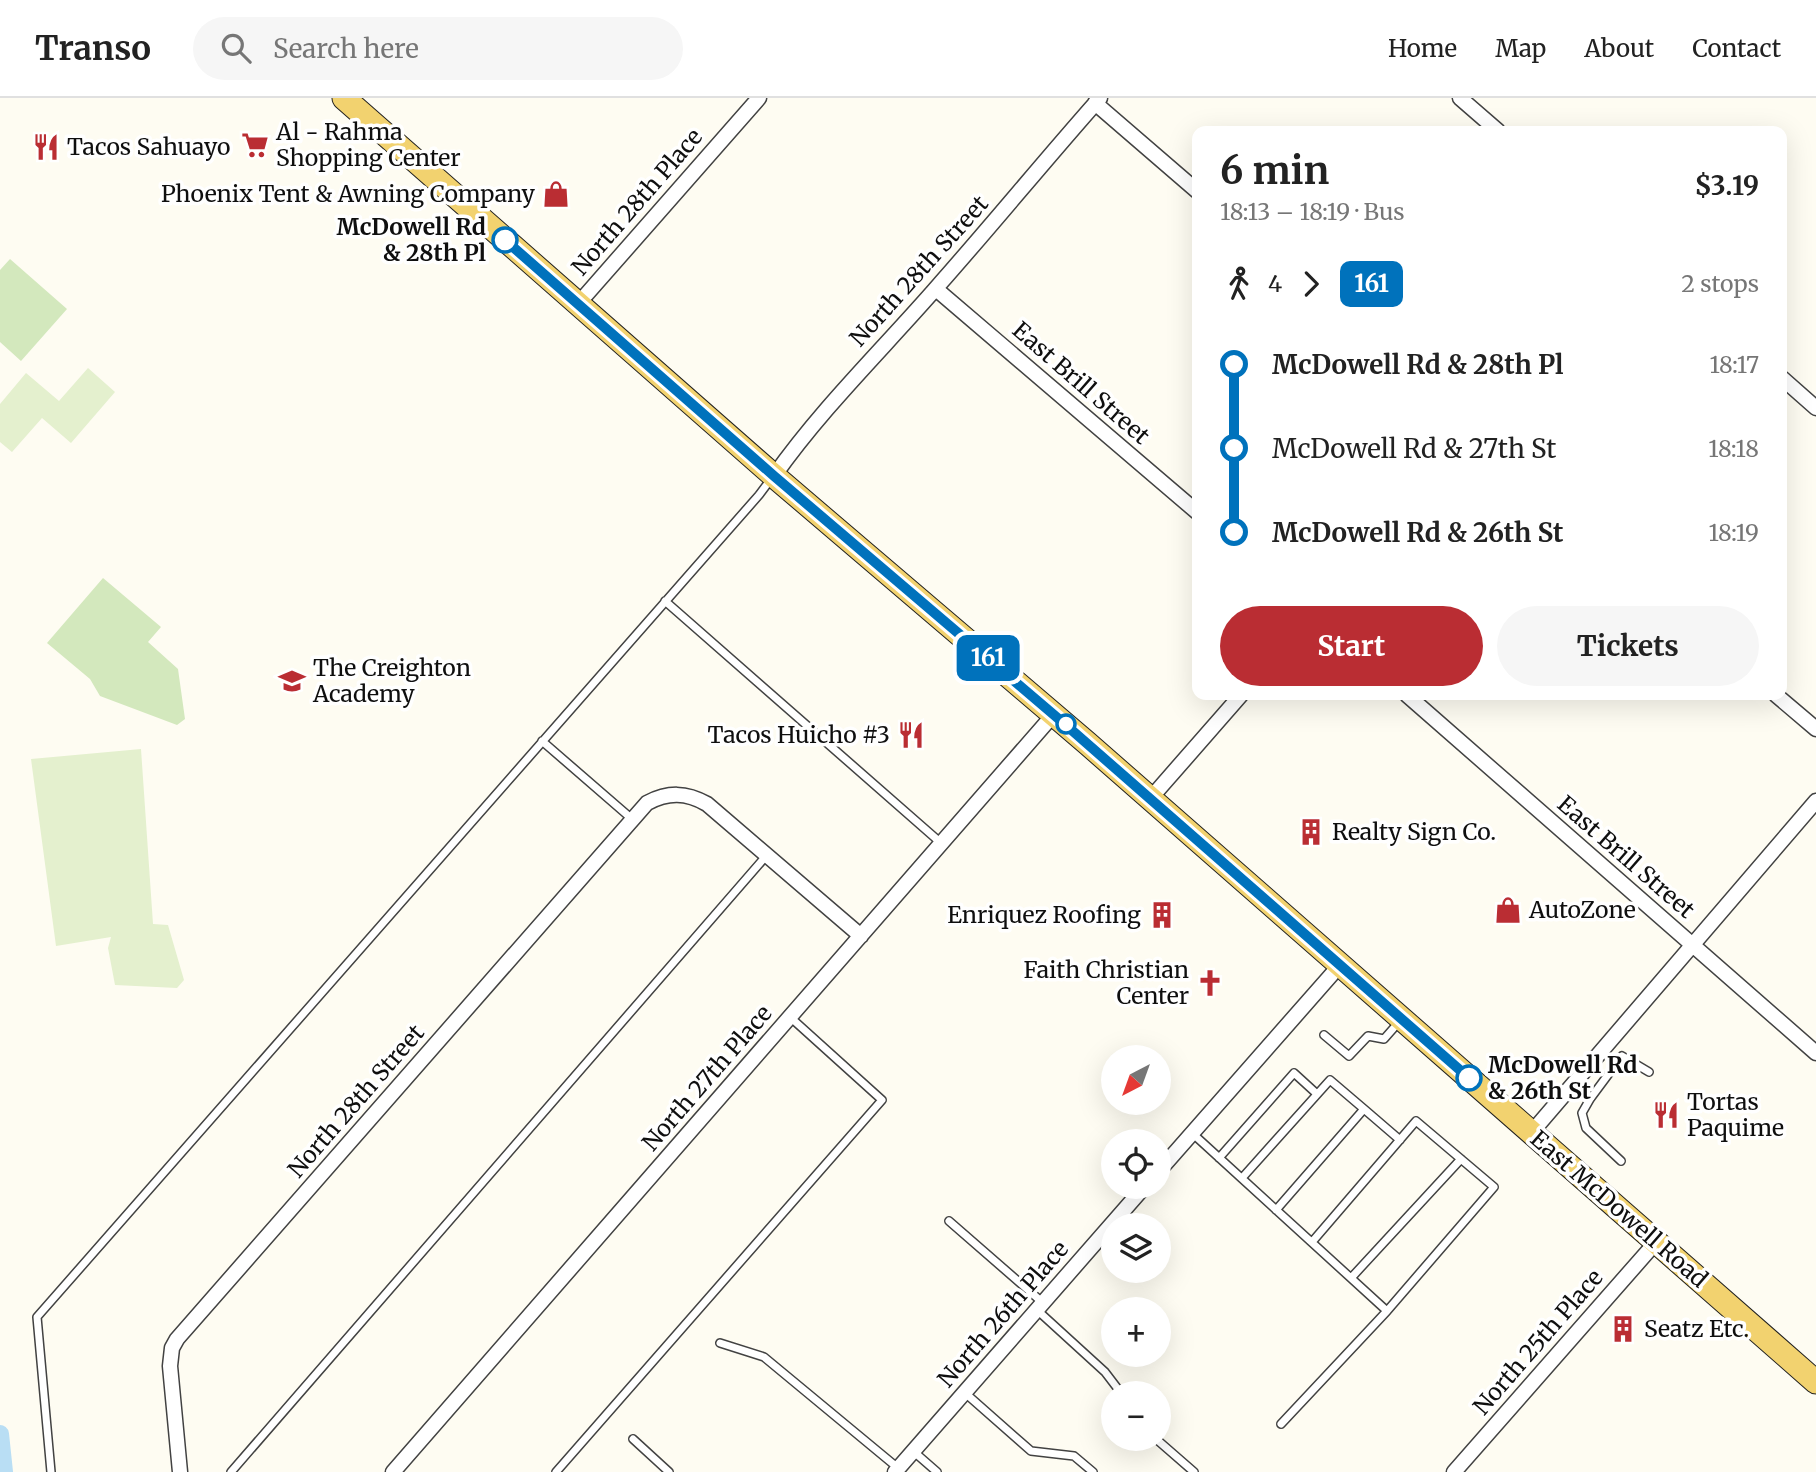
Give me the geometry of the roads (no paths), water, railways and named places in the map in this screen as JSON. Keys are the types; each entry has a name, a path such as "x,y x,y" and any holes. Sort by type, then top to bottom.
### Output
{"main road":[{"name":"East McDowell Road","path":"344,98 774,476 1054,714 1816,1382"}],"street":[{"name":"North 28th Place","path":"578,304 759,98"},
{"path":"1460,98 1492,126"},
{"path":"1098,101 1192,186"},
{"name":"North 28th Street","path":"774,476 862,369 936,289 1098,101"},
{"name":"East Brill Street","path":"936,289 1192,508"},
{"path":"1787,382 1816,408"},
{"path":"1150,799 1237,700"},
{"name":"East Brill Street","path":"1413,700 1816,1053"},
{"path":"1782,700 1816,729"},
{"name":"North 27th Place","path":"393,1472 1054,714"},
{"name":"North 28th Street","path":"180,1472 170,1366 170,1356 177,1339 647,803 661,795 680,794 700,800 767,855"},
{"path":"1532,1132 1816,801"},
{"path":"767,855 861,936"},
{"path":"1171,1157 1340,965"},
{"name":"North 26th Place","path":"897,1470 1134,1199"},
{"name":"North 25th Place","path":"1454,1472 1657,1241"}],"lane":[{"path":"51,1472 37,1317 774,476"},
{"path":"665,601 942,843"},
{"path":"542,741 632,819"},
{"path":"231,1472 767,855"},
{"path":"555,1472 883,1100 790,1017"},
{"path":"1324,1035 1349,1056 1368,1036 1384,1040 1402,1019"},
{"path":"1607,1043 1622,1056 1649,1072"},
{"path":"1621,1161 1586,1128 1582,1113 1622,1056"},
{"path":"1219,1157 1294,1073 1317,1094"},
{"path":"1242,1178 1330,1080 1400,1140"},
{"path":"1276,1210 1364,1109"},
{"path":"1281,1424 1387,1311 1494,1187 1416,1121 1312,1242"},
{"path":"1192,1133 1387,1311"},
{"path":"1351,1278 1461,1159"},
{"path":"948,1221 1040,1306 1111,1381"},
{"path":"720,1343 764,1357 897,1470"},
{"path":"964,1392 1031,1451 1074,1456 1093,1472"},
{"path":"633,1439 669,1472"},
{"path":"913,1451 937,1472"},
{"path":"1170,1451 1194,1472"}],"waterway":[{"path":"0,1434 4,1472"}],"place":[{"name":"Al - Rahma Shopping Center","path":"255,145"},
{"name":"Tacos Sahuayo","path":"46,147"},
{"name":"Phoenix Tent & Awning Company","path":"556,194"},
{"name":"McDowell Rd & 28th Pl","path":"505,240"},
{"name":"The Creighton Academy","path":"292,681"},
{"name":"Tacos Huicho #3","path":"911,735"},
{"name":"Realty Sign Co.","path":"1311,832"},
{"name":"AutoZone","path":"1508,910"},
{"name":"Enriquez Roofing","path":"1162,915"},
{"name":"Faith Christian Center","path":"1210,983"},
{"name":"McDowell Rd & 26th St","path":"1469,1078"},
{"name":"Tortas Paquime","path":"1666,1115"},
{"name":"Seatz Etc.","path":"1623,1329"}]}
